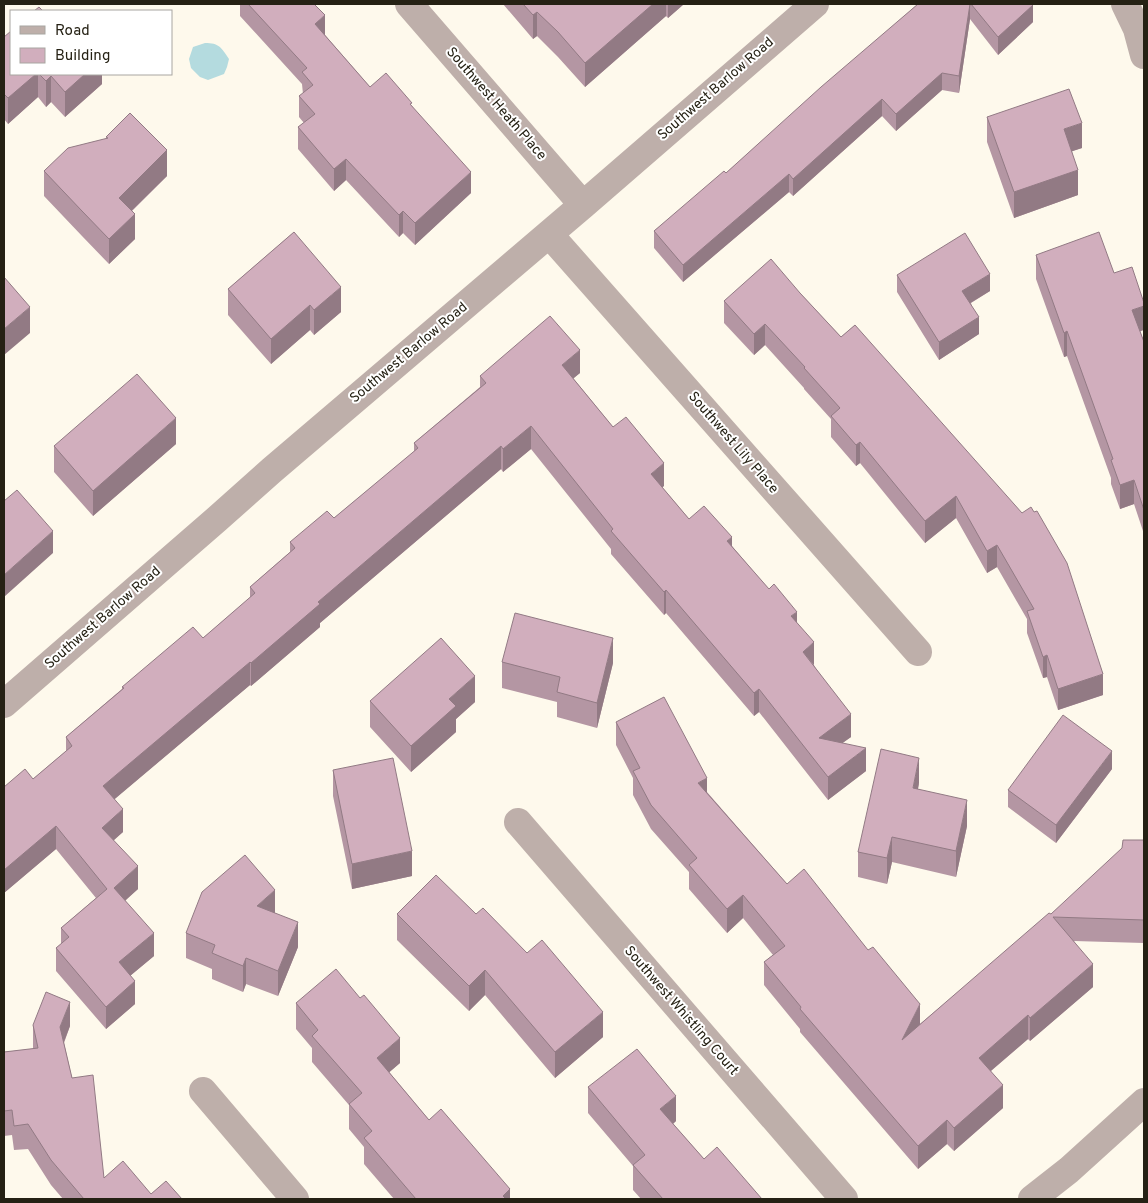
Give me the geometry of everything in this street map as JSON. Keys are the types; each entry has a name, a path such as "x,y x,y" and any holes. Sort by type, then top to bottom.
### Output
{"street":[{"name":"Southwest Heath Place","path":"409,4 583,205"},
{"name":"Southwest Barlow Road","path":"4,704 272,470 815,4"},
{"path":"1125,4 1142,37"},
{"name":"Southwest Lily Place","path":"549,234 918,652"},
{"name":"Southwest Whistling Court","path":"518,822 844,1199"},
{"path":"203,1091 295,1199"},
{"path":"1032,1199 1068,1170 1144,1102"}],"water":[{"path":"205,43 219,46 229,59 224,74 208,80 200,77 191,68 189,59 193,47"}],"building":[{"path":"248,4 314,4 325,15 315,24 370,87 386,73 412,103 410,104 471,172 415,223 403,211 399,215 346,159 334,169 298,127 315,114 299,96 313,85 302,72 307,68"},
{"path":"523,4 653,4 585,63 558,32 537,12 533,15"},
{"path":"918,4 970,4 959,76 942,73 896,114 882,99 793,179 789,174 683,265 654,231 724,171 726,173 821,87"},
{"path":"971,4 1033,4 1033,5 998,37"},
{"path":"10,32 10,75 35,75 8,98 4,94 4,37"},
{"path":"40,75 84,75 65,92 51,76 46,81"},
{"path":"1069,89 1082,123 1064,129 1078,170 1014,192 987,117"},
{"path":"130,113 167,150 119,198 135,214 109,239 44,171 68,148 108,138 106,137"},
{"path":"294,232 341,287 314,310 310,305 271,339 228,289"},
{"path":"1099,232 1114,273 1132,267 1144,303 1144,306 1132,310 1144,342 1144,510 1134,480 1120,485 1111,460 1113,459 1067,331 1064,333 1036,255"},
{"path":"965,233 990,274 962,291 979,317 939,342 897,275"},
{"path":"771,259 841,337 855,325 1022,513 1031,507 1034,512 1037,511 1067,563 1103,674 1058,689 1047,655 1043,657 1027,611 1034,609 997,545 987,551 956,496 925,521 860,442 856,445 831,416 840,408 805,367 765,324 754,334 724,301"},
{"path":"4,277 30,307 4,329"},
{"path":"550,316 580,350 562,365 613,427 626,417 664,463 651,474 689,519 704,506 732,537 727,541 769,589 774,584 797,612 791,616 814,642 803,652 851,714 819,738 866,748 828,777 759,689 754,693 666,590 664,592 611,531 613,529 531,426 503,449 501,446 318,602 320,604 251,663 103,786 123,809 102,828 138,866 114,888 154,933 119,962 135,981 106,1007 56,948 69,937 61,928 107,889 56,826 4,870 4,787 25,769 33,779 72,746 66,737 193,627 203,638 255,593 250,587 295,548 290,542 327,511 334,518 418,448 414,443 486,383 480,376"},
{"path":"137,374 176,418 93,491 54,446"},
{"path":"17,490 53,531 4,575 4,501"},
{"path":"515,613 613,638 597,703 557,692 560,677 502,662"},
{"path":"441,638 475,676 449,699 456,706 411,746 370,701"},
{"path":"664,697 707,778 698,783 787,884 804,869 868,950 873,947 920,1004 902,1040 1049,913 1051,914 1122,848 1123,840 1144,840 1144,920 1053,917 1093,964 1030,1018 1028,1015 979,1058 1003,1085 954,1128 947,1120 918,1146 800,1009 801,1007 764,962 785,946 743,895 727,909 689,865 697,858 651,805 633,771 640,768 616,722"},
{"path":"1063,715 1112,751 1056,825 1008,790"},
{"path":"881,749 919,758 913,788 967,800 956,851 892,837 887,858 858,852"},
{"path":"393,758 412,851 352,864 333,770"},
{"path":"245,855 275,890 257,906 298,922 278,971 246,958 243,966 212,953 215,945 186,933 202,892"},
{"path":"436,875 476,914 483,908 527,953 542,940 603,1012 555,1052 485,970 469,986 397,914"},
{"path":"336,969 360,998 364,995 400,1038 377,1058 429,1120 441,1109 510,1189 503,1196 506,1199 416,1199 364,1138 372,1131 349,1104 362,1093 312,1036 318,1030 296,1003"},
{"path":"46,992 70,1002 60,1027 72,1078 93,1075 104,1178 123,1161 151,1194 166,1181 182,1199 84,1199 51,1160 28,1124 14,1126 12,1110 4,1111 4,1052 38,1048 33,1025"},
{"path":"637,1049 676,1096 660,1109 704,1159 717,1147 762,1199 663,1199 633,1165 645,1155 588,1087"}]}
